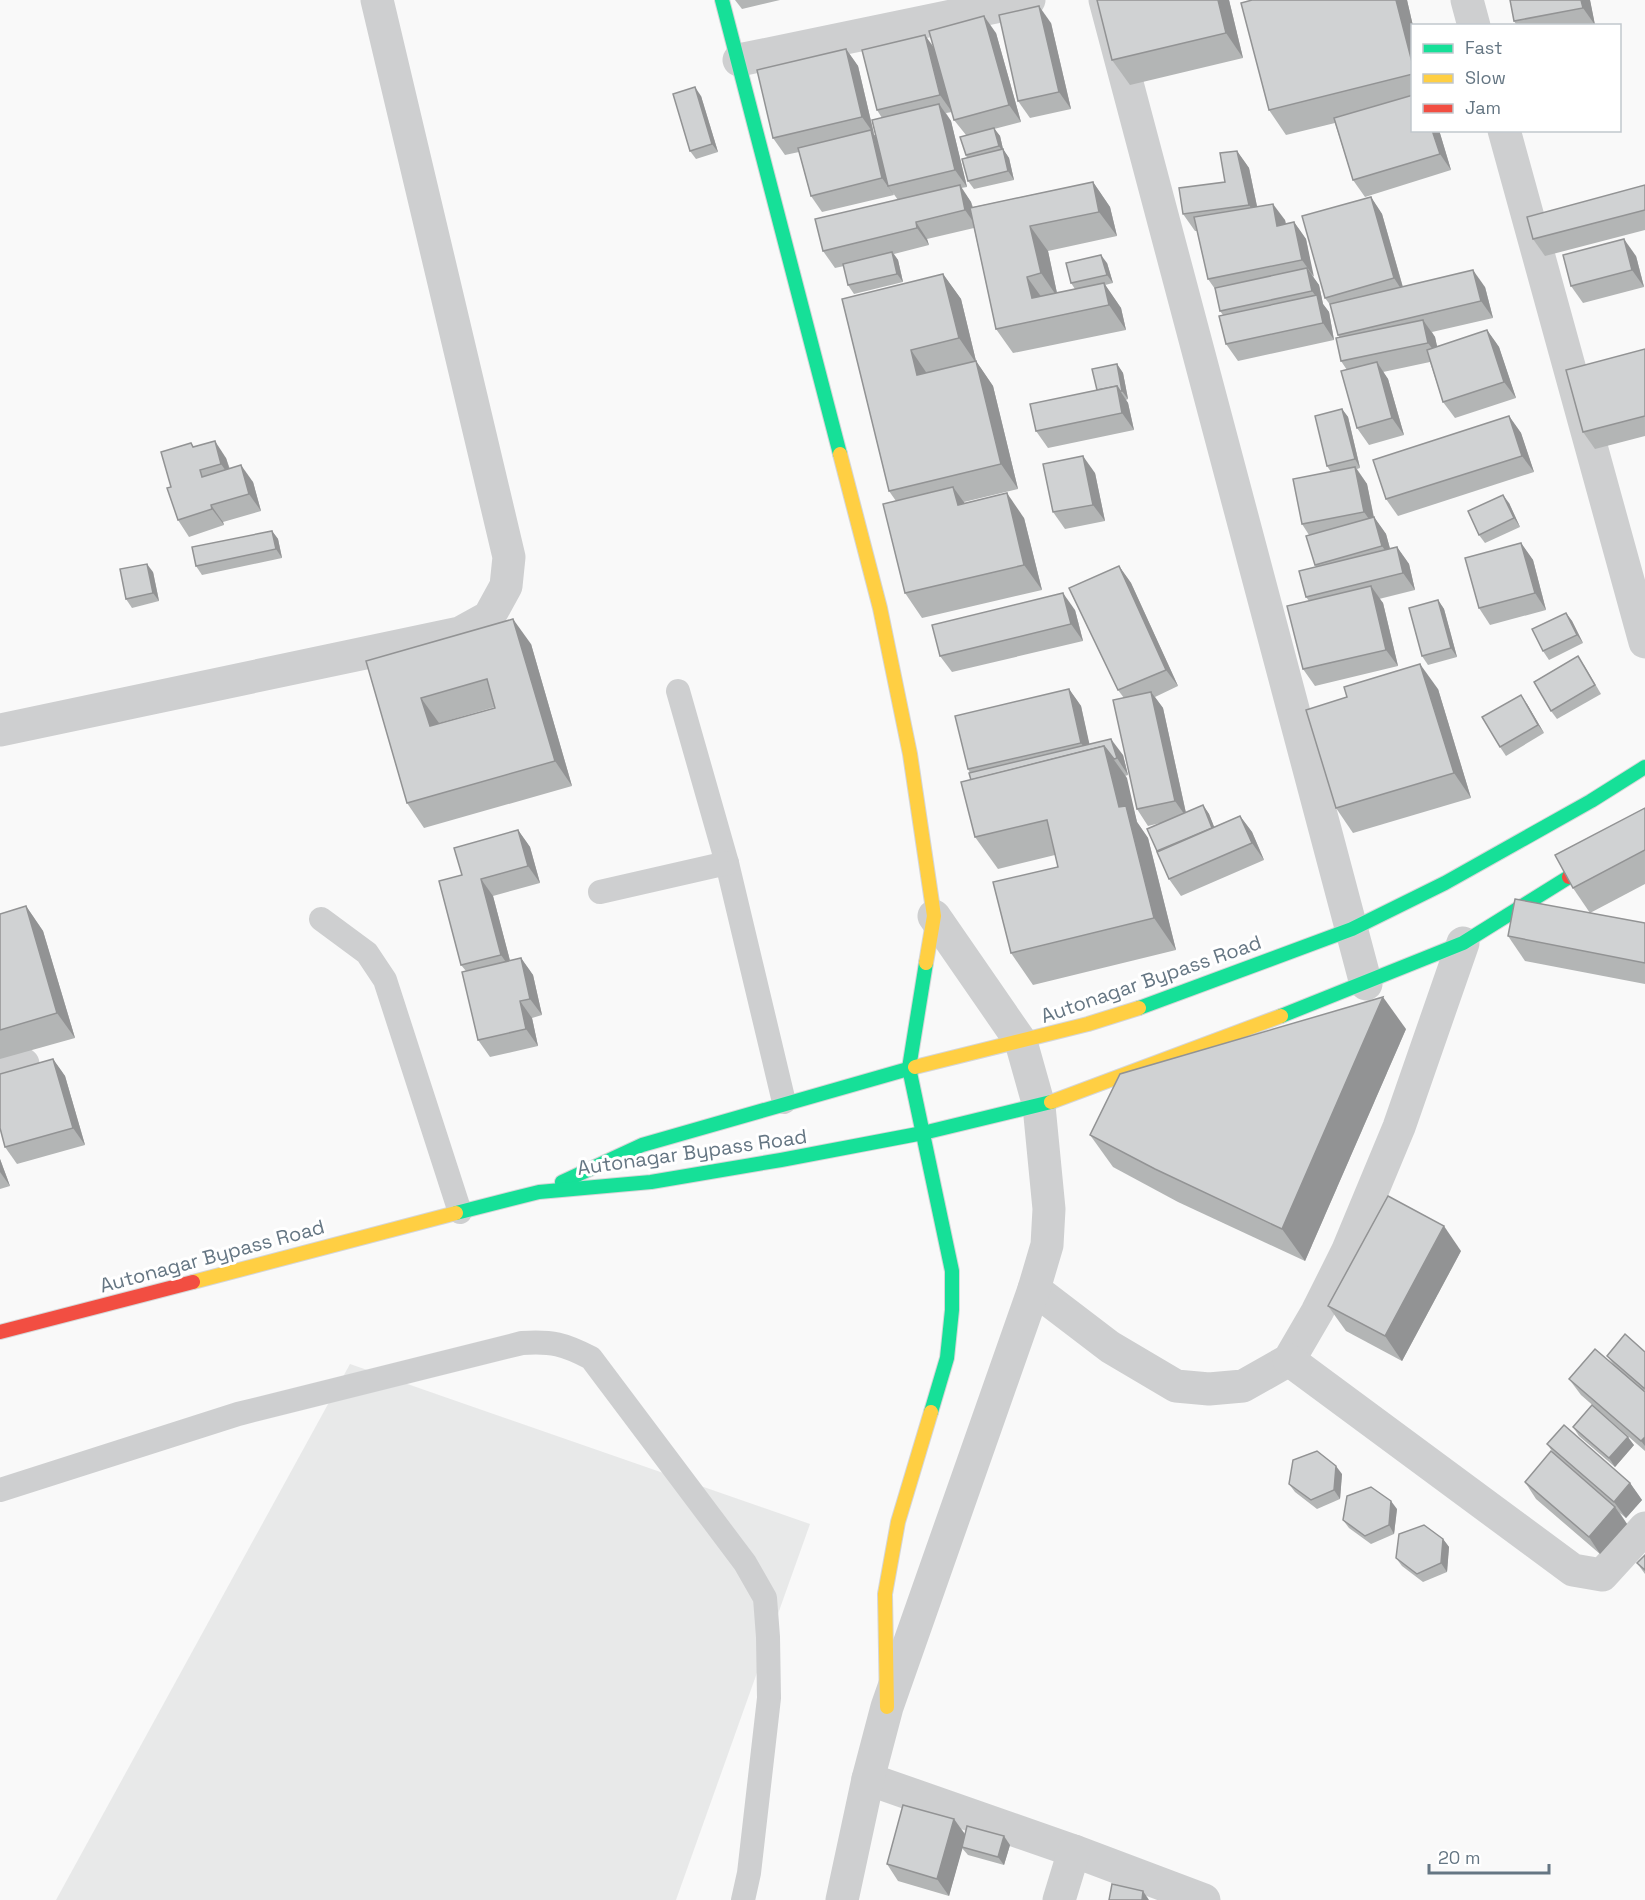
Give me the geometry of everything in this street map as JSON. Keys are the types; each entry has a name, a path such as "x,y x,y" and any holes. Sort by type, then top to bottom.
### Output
{"main road":[{"path":"722,0 880,608 910,754 934,916 909,1068 952,1271 952,1310 947,1358 898,1522 885,1594 884,1643 887,1707"},
{"name":"Autonagar Bypass Road","path":"539,1192 642,1145 784,1102 909,1068 1022,1042 1153,1004 1352,929 1445,884 1592,801 1645,767"},
{"name":"Autonagar Bypass Road","path":"0,1332 539,1192 651,1182 923,1133 1039,1106 1366,984 1464,943 1533,902 1645,826"}],"street":[{"path":"0,730 460,633 489,617 506,586 509,557 377,0"},
{"path":"739,60 1029,0"},
{"path":"1104,0 1366,984"},
{"path":"1467,0 1473,24"},
{"path":"1505,132 1589,371 1645,642"},
{"path":"842,1900 868,1779 887,1707 1034,1289 1047,1245 1049,1209 1039,1106 1022,1042 934,916"},
{"path":"1034,1289 1110,1347 1176,1386 1209,1389 1243,1386 1289,1360 1317,1312 1352,1241 1399,1127 1464,943"},
{"path":"1289,1360 1573,1570 1602,1575 1645,1528"},
{"path":"868,1779 1074,1851 1169,1894 1204,1900"},
{"path":"1059,1900 1074,1851"}],"lane":[{"path":"678,691 727,863 784,1102"},
{"path":"600,892 727,863"},
{"path":"321,919 367,953 385,980 460,1212"},
{"path":"0,1490 238,1414 522,1343 547,1341 566,1345 591,1358 745,1563 765,1598 769,1698 749,1873 743,1900"}],"shaded area":[{"path":"350,1364 810,1524 676,1900 56,1900"}],"building":[{"path":"1097,0 1218,0 1226,33 1112,60"},
{"path":"1252,0 1396,0 1411,58 1411,74 1269,110 1241,3"},
{"path":"1510,0 1581,0 1583,8 1514,21"},
{"path":"1039,6 1059,92 1018,101 999,15"},
{"path":"984,16 1009,105 954,120 929,31"},
{"path":"925,35 940,95 877,110 862,50"},
{"path":"846,49 862,117 773,138 757,70"},
{"path":"695,87 712,144 690,151 673,94"},
{"path":"1411,96 1411,132 1433,132 1440,154 1353,180 1334,118"},
{"path":"939,104 955,170 888,186 872,120"},
{"path":"994,128 999,146 966,155 960,137"},
{"path":"871,130 882,178 811,196 798,148"},
{"path":"1003,149 1008,171 968,181 962,159"},
{"path":"1237,151 1249,205 1183,214 1179,188 1225,182 1220,153"},
{"path":"1093,182 1099,212 1030,226 1041,273 1027,277 1032,298 1104,283 1109,305 996,329 970,208"},
{"path":"960,185 965,210 916,222 917,228 823,251 815,219"},
{"path":"1645,185 1645,210 1533,239 1527,217"},
{"path":"1371,197 1394,278 1325,298 1302,216"},
{"path":"1273,204 1277,226 1294,222 1302,260 1208,279 1194,217"},
{"path":"1624,239 1632,270 1571,286 1563,255"},
{"path":"892,252 897,274 848,285 843,264"},
{"path":"1101,255 1107,275 1071,283 1066,263"},
{"path":"1307,268 1312,291 1220,311 1215,288"},
{"path":"1473,270 1481,301 1338,335 1330,304"},
{"path":"943,274 959,338 911,350 917,375 976,361 1001,464 889,491 842,299"},
{"path":"1317,295 1323,323 1226,344 1219,316"},
{"path":"1423,320 1428,343 1341,361 1336,338"},
{"path":"1487,330 1504,382 1443,402 1427,350"},
{"path":"1645,349 1645,416 1583,432 1566,370"},
{"path":"1377,362 1392,418 1357,428 1341,371"},
{"path":"1117,364 1122,391 1117,386 1097,390 1092,369"},
{"path":"1117,386 1122,413 1036,431 1030,404"},
{"path":"1342,409 1355,459 1327,466 1315,416"},
{"path":"1509,416 1522,456 1386,499 1373,460"},
{"path":"215,441 221,464 200,470 202,477 241,465 249,494 211,505 212,509 178,520 167,488 171,487 161,452 191,443 193,447"},
{"path":"1083,456 1093,505 1053,512 1043,464"},
{"path":"1355,467 1364,512 1302,524 1293,479"},
{"path":"953,487 958,505 1007,493 1024,565 905,593 883,504"},
{"path":"1503,495 1514,518 1479,535 1468,511"},
{"path":"1374,517 1382,546 1315,565 1306,536"},
{"path":"272,531 276,549 196,566 192,547"},
{"path":"1521,543 1535,593 1479,608 1465,558"},
{"path":"1397,547 1403,573 1306,597 1299,571"},
{"path":"147,564 153,593 126,599 120,569"},
{"path":"1119,566 1166,670 1118,690 1069,588"},
{"path":"1371,586 1386,650 1303,669 1287,606"},
{"path":"1063,593 1071,624 940,656 932,625"},
{"path":"1438,600 1451,648 1422,656 1409,608"},
{"path":"1566,613 1577,635 1543,651 1532,629"},
{"path":"513,619 555,761 407,803 366,661","holes":["487,679 495,708 430,726 421,698"]},
{"path":"1578,656 1595,685 1551,711 1534,682"},
{"path":"1420,664 1454,773 1336,808 1306,710 1347,697 1344,687"},
{"path":"1069,689 1081,743 968,769 955,716"},
{"path":"1151,692 1175,801 1137,809 1113,700"},
{"path":"1521,695 1538,725 1500,747 1482,717"},
{"path":"1111,739 1117,758 1114,759 1104,746 971,780 969,773"},
{"path":"1104,746 1119,807 1126,806 1154,918 1011,953 993,882 1058,867 1047,820 975,837 961,782"},
{"path":"1203,805 1212,828 1157,851 1147,829"},
{"path":"1645,808 1645,850 1573,888 1555,855"},
{"path":"1240,816 1252,843 1169,879 1157,852"},
{"path":"518,830 528,866 481,879 501,955 461,965 439,881 462,875 454,848"},
{"path":"1515,899 1645,923 1645,963 1508,936"},
{"path":"26,906 57,1013 0,1030 0,914"},
{"path":"521,958 530,999 520,1001 526,1029 478,1040 462,972"},
{"path":"1383,997 1282,1229 1155,1169 1090,1135 1120,1074"},
{"path":"53,1059 73,1128 5,1147 0,1128 0,1074"},
{"path":"1388,1196 1444,1226 1385,1336 1328,1306"},
{"path":"1625,1334 1645,1352 1645,1389 1607,1356"},
{"path":"1595,1349 1645,1392 1645,1437 1641,1441 1569,1379"},
{"path":"1592,1405 1628,1437 1609,1458 1573,1427"},
{"path":"1564,1425 1630,1483 1614,1502 1547,1444"},
{"path":"1317,1451 1336,1466 1334,1490 1311,1500 1289,1484 1293,1460"},
{"path":"1551,1451 1615,1507 1589,1537 1525,1482"},
{"path":"1371,1487 1391,1501 1389,1525 1365,1536 1343,1520 1347,1496"},
{"path":"1424,1525 1443,1539 1441,1563 1417,1574 1396,1558 1399,1534"},
{"path":"1645,1555 1645,1570 1637,1563"},
{"path":"903,1805 954,1819 937,1879 887,1864"},
{"path":"967,1826 1004,1836 998,1857 962,1847"},
{"path":"1112,1884 1143,1891 1142,1900 1109,1900"}],"traffic: fast":[{"path":"722,0 840,454"},
{"path":"1139,1008 1352,929 1445,883 1591,801 1645,767"},
{"path":"1281,1016 1463,943 1569,877"},
{"path":"926,963 909,1068 952,1271 952,1310 947,1358 931,1412"},
{"path":"562,1182 642,1145 915,1067"},
{"path":"456,1213 539,1192 651,1182 781,1160 923,1133 1051,1102"}],"traffic: slow":[{"path":"840,454 880,608 910,754 934,916 926,963"},
{"path":"915,1067 1088,1024 1139,1008"},
{"path":"1051,1102 1281,1016"},
{"path":"193,1282 456,1213"},
{"path":"887,1707 885,1594 898,1522 931,1412"}],"traffic: jam":[{"path":"1569,877 1645,826"},
{"path":"0,1332 193,1282"}]}
